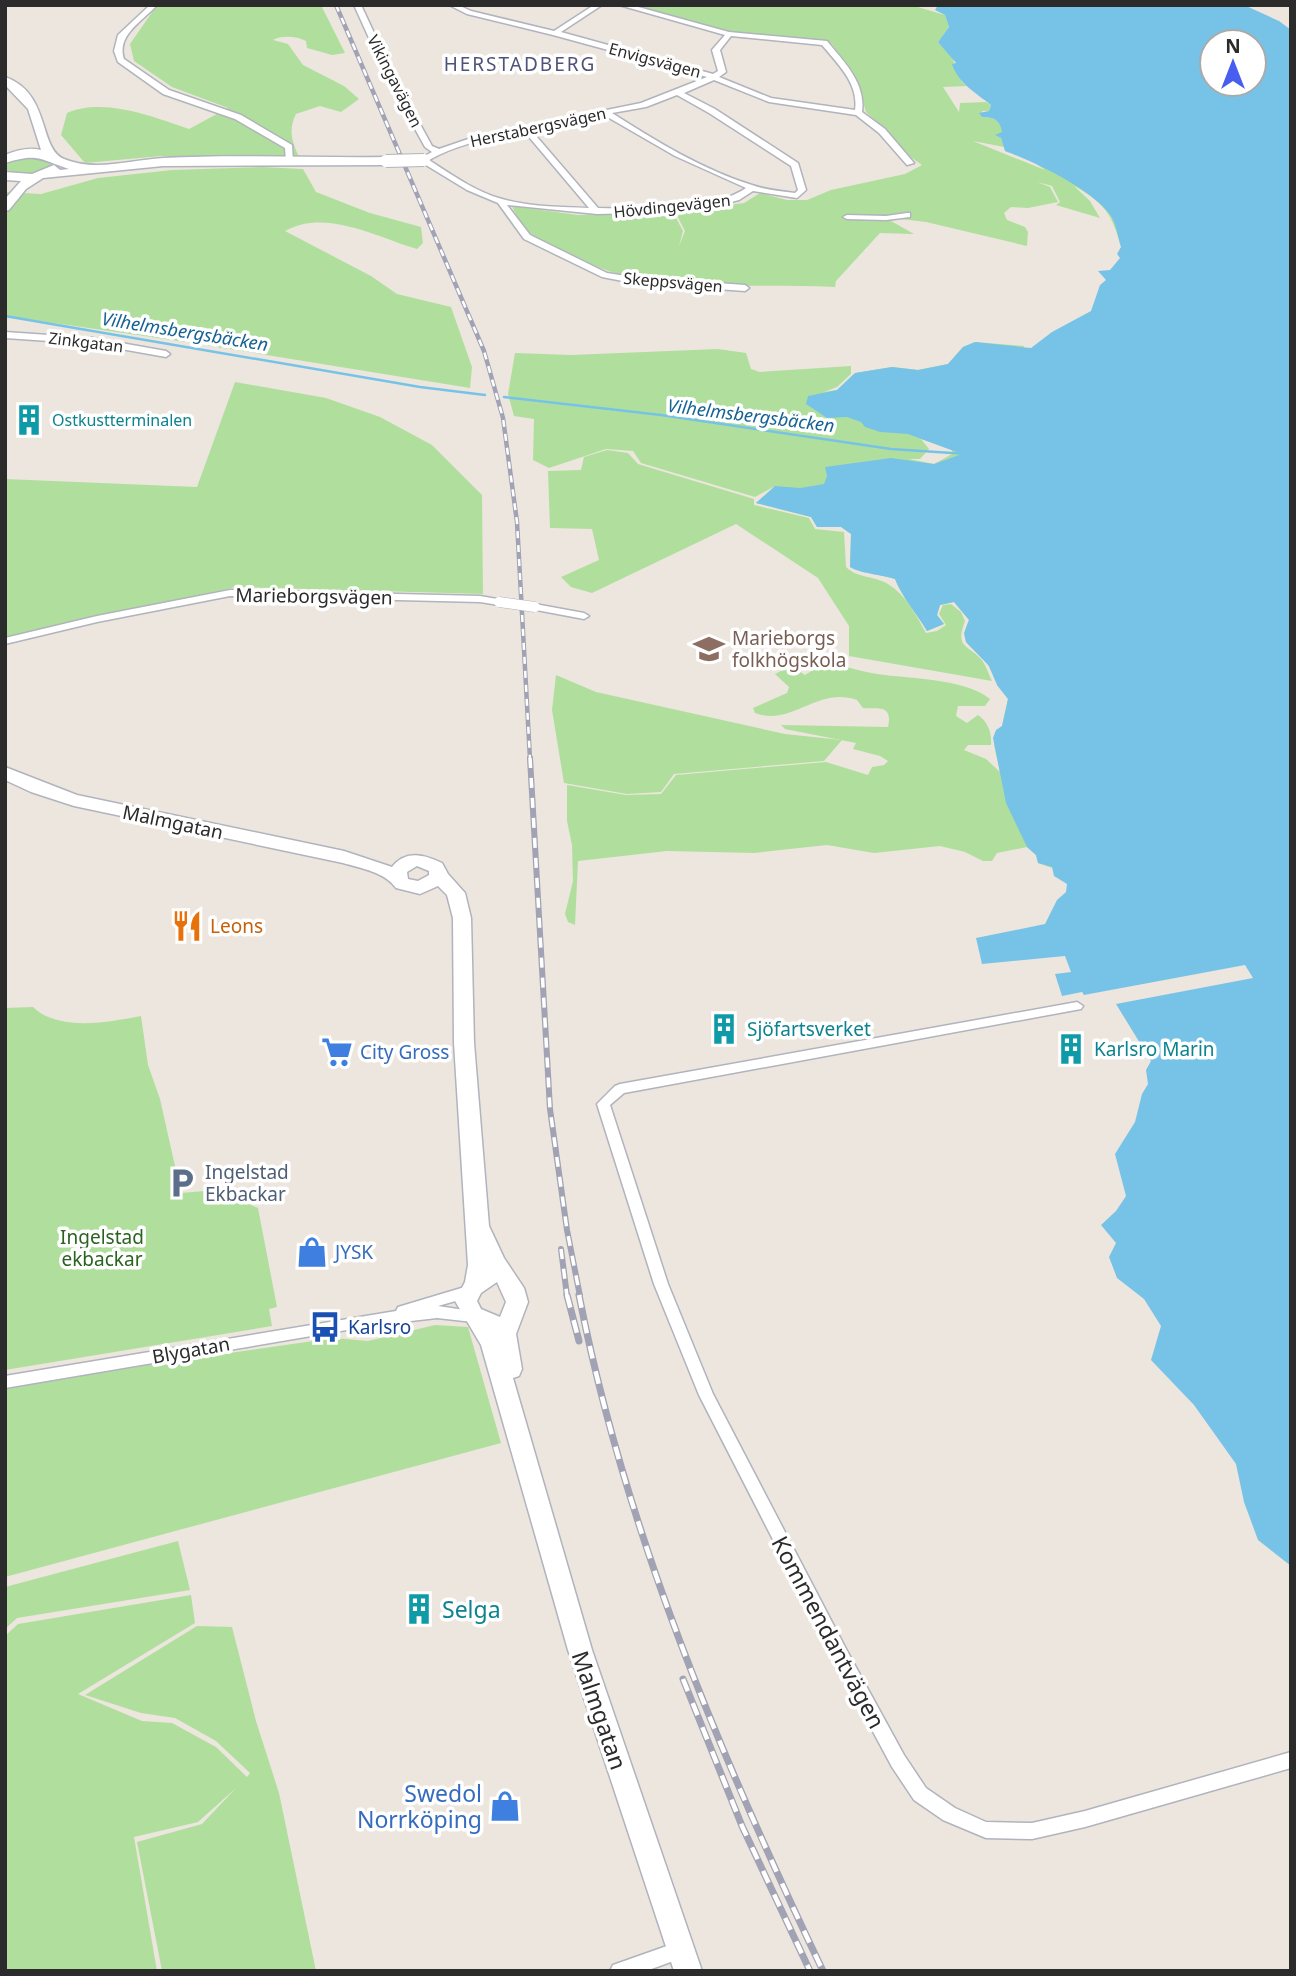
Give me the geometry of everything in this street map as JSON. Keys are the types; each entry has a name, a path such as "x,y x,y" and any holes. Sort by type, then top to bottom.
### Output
{"street":[{"path":"154,5 122,35 118,51 121,60 166,92 238,117 289,147 290,161"},
{"name":"Vikingavägen","path":"357,5 392,80 429,146 438,152"},
{"name":"Envigsvägen","path":"452,5 469,13 674,64 778,102 858,113"},
{"path":"555,33 598,5"},
{"path":"622,5 729,34 824,43 856,85 860,106 858,113 882,131 910,163"},
{"path":"714,78 723,70 717,47 729,34"},
{"name":"Herstabergsvägen","path":"5,178 39,177 163,162 424,160 474,139 606,113 679,93 714,78"},
{"path":"5,80 27,98 37,117 38,134 46,149 55,158 57,168 22,186 6,205"},
{"name":"Hövdingevägen","path":"424,160 469,187 501,202 597,212 669,209 740,199 752,188 797,196 802,190 794,165 712,111 679,93"},
{"path":"606,113 716,175 752,188"},
{"path":"526,129 597,212"},
{"path":"10,156 31,145 38,134"},
{"name":"Herstabergsvägen","path":"10,156 35,152 67,165 96,170"},
{"path":"5,178 9,190 6,205"},
{"name":"Skeppsvägen","path":"501,202 527,237 605,275 633,280 745,288"},
{"path":"847,217 886,218 907,215"},
{"name":"Zinkgatan","path":"5,335 93,341 166,354"},
{"name":"Marieborgsvägen","path":"5,641 97,619 230,593 480,599 584,616"},
{"name":"Malmgatan","path":"5,773 37,788 107,809 344,857 381,868 397,878"},
{"name":"Malmgatan","path":"344,857 411,861"},
{"path":"423,887 435,881 438,874 438,869 430,862 411,861 400,868 397,878 407,887 423,887 443,895 455,904 462,918"},
{"path":"438,874 456,893 461,903 462,918 465,1070 479,1265 466,1301 468,1310 477,1318 499,1320 513,1310 516,1294 495,1262 478,1225"},
{"path":"603,1104 620,1089 1077,1006"},
{"name":"Kommendantvägen","path":"603,1104 657,1273 706,1395 840,1654 898,1761 920,1794 949,1814 986,1830 1032,1831 1085,1819 1291,1760"},
{"path":"472,1288 495,1280 511,1287"},
{"name":"Blygatan","path":"376,1319 472,1288"},
{"name":"Malmgatan","path":"513,1310 505,1334 522,1447"},
{"name":"Blygatan","path":"5,1382 376,1319 437,1312 477,1318"},
{"name":"Malmgatan","path":"477,1318 492,1345 580,1650 684,1960"},
{"path":"619,1971 684,1960"}],"green space":[{"path":"157,5 321,5 345,53 332,55 307,48 306,41 294,37 273,40 288,44 303,65 344,86 359,99 341,112 320,106 296,114 292,136 299,157 161,156 85,163 61,135 67,113 96,107 128,110 189,129 228,108 172,87 134,61 130,44"},
{"path":"626,5 911,5 945,15 949,27 938,42 951,55 962,82 967,86 943,87 959,112 960,103 986,102 991,105 989,111 982,111 982,117 998,122 1003,132 996,135 1001,138 1004,147 973,141 1045,170 1033,162 1110,189 1121,247 1106,210 1093,198 1074,186 1090,201 1100,218 1056,205 1060,202 1052,186 1037,182 1050,187 1058,202 1028,208 1011,207 1004,213 1007,220 1025,227 1028,232 1027,246 926,222 884,217 914,234 880,233 836,281 835,287 697,284 642,278 603,269 548,244 527,230 512,206 578,215 673,212 683,231 679,246 685,231 675,212 744,203 760,193 787,200 807,200 831,190 905,174 922,165 902,151 887,131 866,112 856,78 832,44 727,34"},
{"path":"30,155 51,161 51,166 32,175 5,170 5,165 10,160"},
{"path":"262,167 303,169 316,192 370,213 421,227 423,243 417,249 334,223 317,222 285,231 371,276 397,294 451,307 472,367 470,388 5,316 5,192 41,194 98,178 172,170"},
{"path":"975,342 1024,346 995,680 986,661 967,643 965,635 969,620 954,602 940,605 937,615 944,624 927,631 895,579 850,567 851,534 841,527 817,527 811,517 756,503 775,486 755,497 641,463 633,451 606,449 549,468 533,460 534,419 514,416 508,394 515,353 571,355 718,349 746,353 751,369 760,372 851,366 851,374 837,387 824,392 837,390 855,373 892,367 918,370 948,364 963,347","holes":["921,439 952,450 952,454 934,464 909,459 920,459 929,449"]},
{"path":"235,382 326,398 380,417 432,445 482,495 483,594 236,587 5,638 5,479 197,487"},
{"path":"607,450 628,453 638,464 754,499 754,505 809,518 815,529 844,532 846,567 855,573 883,581 894,589 910,606 926,633 937,631 946,625 939,614 943,605 951,604 961,612 965,621 962,641 981,659 992,681 849,656 849,626 818,578 736,524 592,593 571,587 561,577 599,560 592,529 550,528 548,471 581,470 584,457"},
{"path":"834,664 877,674 952,683 979,692 990,699 985,706 958,706 956,716 967,723 978,715 987,724 991,745 968,745 964,750 986,759 1000,772 994,741 1002,726 1008,699 997,685 1016,688 1052,868 1038,863 1036,855 1027,847 997,853 992,861 983,861 965,852 940,846 874,853 827,845 754,853 667,851 578,861 575,925 568,922 565,914 573,881 572,845 567,821 567,785 626,795 661,794 676,775 826,762 868,775 872,767 884,765 888,761 880,756 853,749 856,743 785,729 781,725 888,727 888,714 883,709 863,708 857,700 843,697 829,698 781,715 755,713 753,708 787,693 789,687 775,674 791,666 805,675 821,665"},
{"path":"556,675 596,692 785,734 842,740 824,761 674,774 661,792 627,794 564,783 552,710"},
{"name":"Ingelstad ekbackar","path":"33,1007 56,1020 70,1022 100,1022 141,1016 148,1065 160,1099 181,1193 216,1190 258,1208 277,1307 269,1309 272,1326 5,1370 5,1008"},
{"path":"435,1325 468,1327 501,1443 5,1577 5,1385 334,1338 368,1341"},
{"path":"178,1541 190,1590 17,1618 5,1629 5,1587"},
{"path":"191,1595 195,1623 78,1694 142,1721 172,1723 216,1747 247,1777 250,1773 216,1741 175,1718 141,1713 85,1695 197,1626 232,1627 256,1721 279,1793 316,1971 162,1971 137,1842 202,1824 236,1788 198,1822 134,1837 157,1971 5,1971 5,1636 18,1624"}],"water":[{"path":"938,5 1244,5 1279,21 1291,30 1291,1566 1258,1540 1244,1502 1236,1464 1194,1405 1151,1360 1161,1326 1144,1299 1117,1278 1109,1257 1116,1243 1101,1225 1116,1211 1126,1196 1115,1154 1135,1122 1142,1094 1148,1084 1146,1070 1151,1061 1116,1004 1253,978 1245,965 1084,995 1082,992 1062,996 1055,974 1071,972 1065,956 982,964 976,938 1045,924 1057,900 1066,892 1067,884 1054,876 1052,867 1038,863 1036,855 1027,847 1006,803 993,738 996,730 1002,726 1008,699 997,685 989,666 966,642 964,633 969,620 954,602 940,605 937,615 944,624 927,631 895,579 850,567 851,534 841,527 817,527 811,517 756,503 775,486 800,488 824,484 827,476 825,467 891,458 934,464 962,454 908,434 880,432 847,417 827,418 806,404 808,396 837,390 855,373 892,367 918,370 948,364 963,347 975,342 1031,348 1052,332 1091,311 1100,285 1106,280 1098,271 1110,270 1120,258 1117,254 1121,247 1114,223 1102,206 1077,186 1005,151 1001,138 995,135 1002,132 998,122 982,117 979,113 989,111 991,105 963,82 952,64 956,63 938,42 949,27 945,15 935,10"}],"waterway":[{"name":"Vilhelmsbergsbäcken","path":"5,316 420,387 485,395"},
{"name":"Vilhelmsbergsbäcken","path":"504,397 661,415 891,449 967,454"}],"railway":[{"path":"336,5 484,351 503,418 517,522 530,759"},
{"path":"530,758 550,1109 567,1230 580,1296"},
{"path":"561,1249 567,1296"},
{"path":"567,1295 579,1341"},
{"path":"579,1295 598,1383 649,1556 713,1724 823,1971"},
{"path":"683,1679 742,1826 810,1971"}],"place":[{"name":"Ostkustterminalen","path":"29,420"},
{"name":"Marieborgs folkhögskola","path":"709,649"},
{"name":"Leons","path":"187,926"},
{"name":"Sjöfartsverket","path":"724,1029"},
{"name":"Karlsro Marin","path":"1071,1049"},
{"name":"City Gross","path":"337,1052"},
{"name":"Ingelstad Ekbackar","path":"182,1183"},
{"name":"JYSK","path":"312,1252"},
{"name":"Karlsro","path":"325,1327"},
{"name":"Selga","path":"419,1609"},
{"name":"Swedol Norrköping","path":"505,1806"}],"district":[{"name":"HERSTADBERG","path":"520,64"}]}
